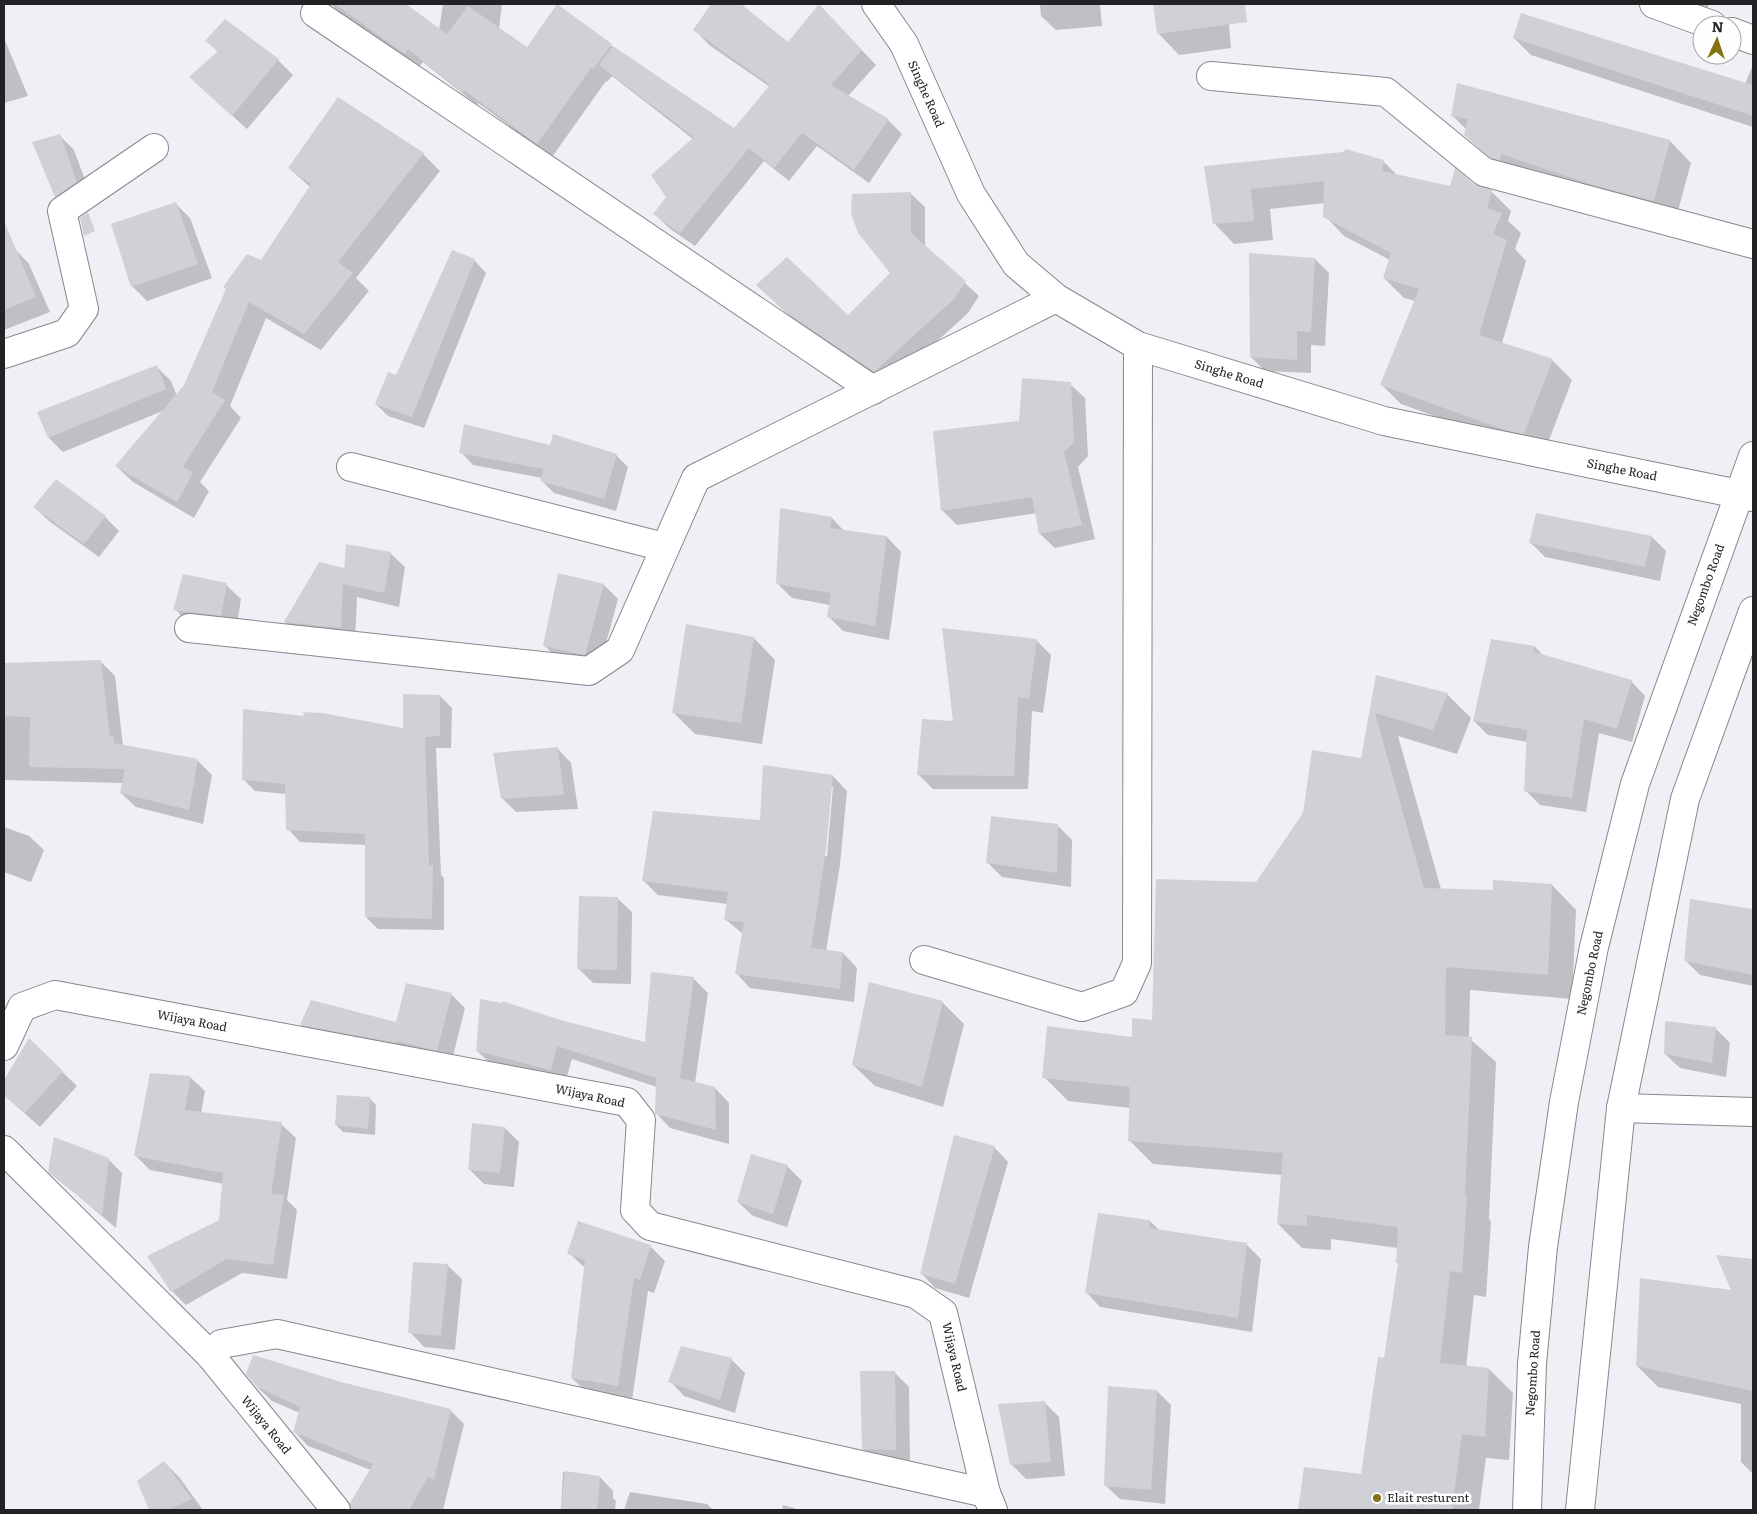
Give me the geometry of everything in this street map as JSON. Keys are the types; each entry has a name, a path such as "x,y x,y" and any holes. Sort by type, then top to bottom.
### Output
{"main road":[{"name":"Singhe Road","path":"876,4 904,44 971,194 1016,264 1056,298 1138,346 1384,421 1746,495"},
{"path":"1654,4 1692,18"},
{"path":"315,13 874,390"},
{"path":"1211,76 1386,92 1484,172 1753,244"},
{"path":"4,354 67,334 84,309 62,211 154,148"},
{"path":"189,628 589,670 620,650 696,478 1056,298"},
{"path":"924,960 1082,1007 1124,992 1137,963 1138,346"},
{"name":"Negombo Road","path":"1527,1510 1532,1364 1544,1247 1564,1102 1594,946 1635,784 1746,495 1753,456"},
{"path":"351,467 664,547"},
{"path":"1580,1510 1621,1108 1686,799 1753,611"},
{"name":"Wijaya Road","path":"4,1046 22,1006 54,995 627,1102 641,1120 635,1210 650,1226 916,1294 943,1313 989,1501"},
{"path":"1621,1108 1753,1112"},
{"name":"Wijaya Road","path":"4,1150 210,1355 336,1510"},
{"path":"210,1355 221,1344 278,1334 989,1501"}],"building":[{"path":"335,4 406,4 447,34 468,6 527,47 557,4 612,44 593,69 591,68 537,144 464,90 462,92 408,49 405,54"},
{"path":"711,4 741,4 788,42 819,4 862,50 831,85 889,119 854,170 802,133 774,168 749,148 680,233 653,214 666,197 651,175 694,137 599,65 613,46 734,128 770,85 693,30"},
{"path":"1153,4 1245,4 1247,22 1157,34"},
{"path":"1521,13 1753,85 1753,116 1513,38"},
{"path":"225,19 279,59 232,116 189,77 218,51 205,41"},
{"path":"1457,83 1670,140 1654,201 1596,186 1501,154 1500,160 1491,158 1464,135 1468,119 1451,116"},
{"path":"338,97 424,153 338,262 353,273 304,334 249,302 212,392 225,400 183,467 193,473 177,502 115,466 184,385 226,289 223,287 247,254 261,260 311,184 288,168"},
{"path":"60,134 77,182 55,197 32,142"},
{"path":"1346,149 1384,160 1382,171 1450,186 1455,168 1474,184 1492,190 1487,208 1502,213 1493,234 1507,240 1479,335 1553,359 1524,434 1508,431 1380,385 1419,289 1383,278 1391,253 1323,217 1324,181 1251,189 1254,221 1213,224 1204,166 1343,152"},
{"path":"911,192 911,233 966,281 954,299 874,372 783,310 756,285 787,257 848,315 890,273 858,233 851,213 852,194"},
{"path":"176,202 198,264 131,287 111,224"},
{"path":"88,212 95,231 84,236 80,218"},
{"path":"4,221 36,297 4,310"},
{"path":"452,250 475,259 412,417 375,404 388,372 396,375"},
{"path":"1249,253 1315,258 1311,332 1297,331 1297,360 1250,357"},
{"path":"157,365 166,389 48,438 37,412"},
{"path":"1022,378 1071,382 1074,442 1064,452 1082,525 1039,534 1032,497 941,511 933,431 1019,421"},
{"path":"464,424 550,445 553,434 617,454 604,499 540,481 543,469 459,453"},
{"path":"56,479 106,516 84,544 33,507"},
{"path":"780,508 832,517 830,528 887,536 875,626 827,617 831,593 776,584"},
{"path":"1536,513 1652,536 1645,567 1529,543"},
{"path":"346,544 391,552 384,593 343,584 341,628 284,622 319,562 344,568 344,570"},
{"path":"558,573 604,584 585,655 543,646"},
{"path":"183,574 227,583 221,616 173,610"},
{"path":"686,624 754,637 741,723 672,713"},
{"path":"942,628 1037,639 1029,699 1018,697 1014,776 917,775 922,719 953,721"},
{"path":"1491,639 1535,646 1534,652 1632,680 1617,729 1584,719 1572,798 1524,791 1527,730 1473,721"},
{"path":"101,660 110,736 114,736 114,743 198,759 189,810 120,793 125,769 29,767 30,717 4,716 4,663"},
{"path":"1376,675 1448,693 1433,730 1375,713 1424,888 1493,890 1493,880 1552,884 1548,975 1446,967 1445,1035 1472,1037 1465,1196 1467,1196 1462,1273 1450,1271 1440,1363 1489,1368 1485,1437 1462,1434 1452,1510 1298,1510 1304,1467 1361,1474 1378,1357 1384,1358 1398,1263 1396,1263 1398,1227 1307,1215 1307,1226 1277,1224 1283,1153 1128,1141 1130,1087 1042,1078 1047,1026 1132,1037 1132,1018 1152,1020 1156,879 1256,882 1303,813 1312,750 1361,758"},
{"path":"403,694 440,695 440,736 425,737 429,865 433,865 432,919 365,917 365,834 286,830 285,784 242,780 243,709 304,716 303,712 322,713 403,728"},
{"path":"558,747 564,795 501,799 493,753"},
{"path":"763,765 833,775 826,850 811,948 843,952 840,989 735,974 744,922 724,920 728,892 642,881 653,811 760,820"},
{"path":"991,816 1058,824 1057,873 986,863"},
{"path":"579,896 618,897 617,970 577,969"},
{"path":"1690,899 1753,909 1753,975 1684,961"},
{"path":"651,972 694,977 680,1078 715,1087 716,1130 655,1114 656,1078 557,1046 551,1070 476,1051 480,999 502,1003 502,1001 564,1021 645,1042"},
{"path":"869,982 943,1001 922,1087 852,1065"},
{"path":"406,983 452,993 437,1051 397,1041 397,1043 300,1025 311,1000 396,1022"},
{"path":"1665,1021 1716,1027 1712,1063 1664,1054"},
{"path":"29,1038 63,1071 25,1113 4,1096 4,1080"},
{"path":"150,1073 191,1076 185,1110 282,1122 271,1194 284,1195 273,1265 227,1259 171,1292 147,1256 219,1220 223,1173 134,1156"},
{"path":"337,1095 370,1097 368,1129 335,1125"},
{"path":"472,1123 505,1127 500,1173 468,1170"},
{"path":"954,1135 995,1146 955,1284 920,1274"},
{"path":"54,1137 109,1158 102,1215 48,1172"},
{"path":"751,1154 788,1165 773,1214 737,1202"},
{"path":"1098,1213 1150,1220 1149,1228 1247,1243 1238,1318 1085,1293"},
{"path":"578,1221 651,1245 640,1280 634,1278 618,1386 571,1378 585,1260 567,1254"},
{"path":"1716,1255 1753,1259 1753,1391 1636,1366 1640,1278 1731,1290"},
{"path":"413,1262 448,1264 441,1336 408,1333"},
{"path":"681,1346 732,1358 720,1400 668,1382"},
{"path":"253,1355 341,1382 451,1409 434,1480 428,1477 409,1510 351,1510 350,1503 373,1464 293,1432 300,1407 257,1387 246,1374"},
{"path":"860,1371 895,1371 896,1450 862,1449"},
{"path":"1108,1386 1157,1390 1151,1490 1104,1486"},
{"path":"1045,1401 1051,1462 1010,1465 998,1404"},
{"path":"164,1461 192,1499 167,1510 149,1510 137,1481"},
{"path":"565,1471 600,1476 597,1510 561,1510"}],"place":[{"name":"Elait resturent","path":"1377,1498"}]}
